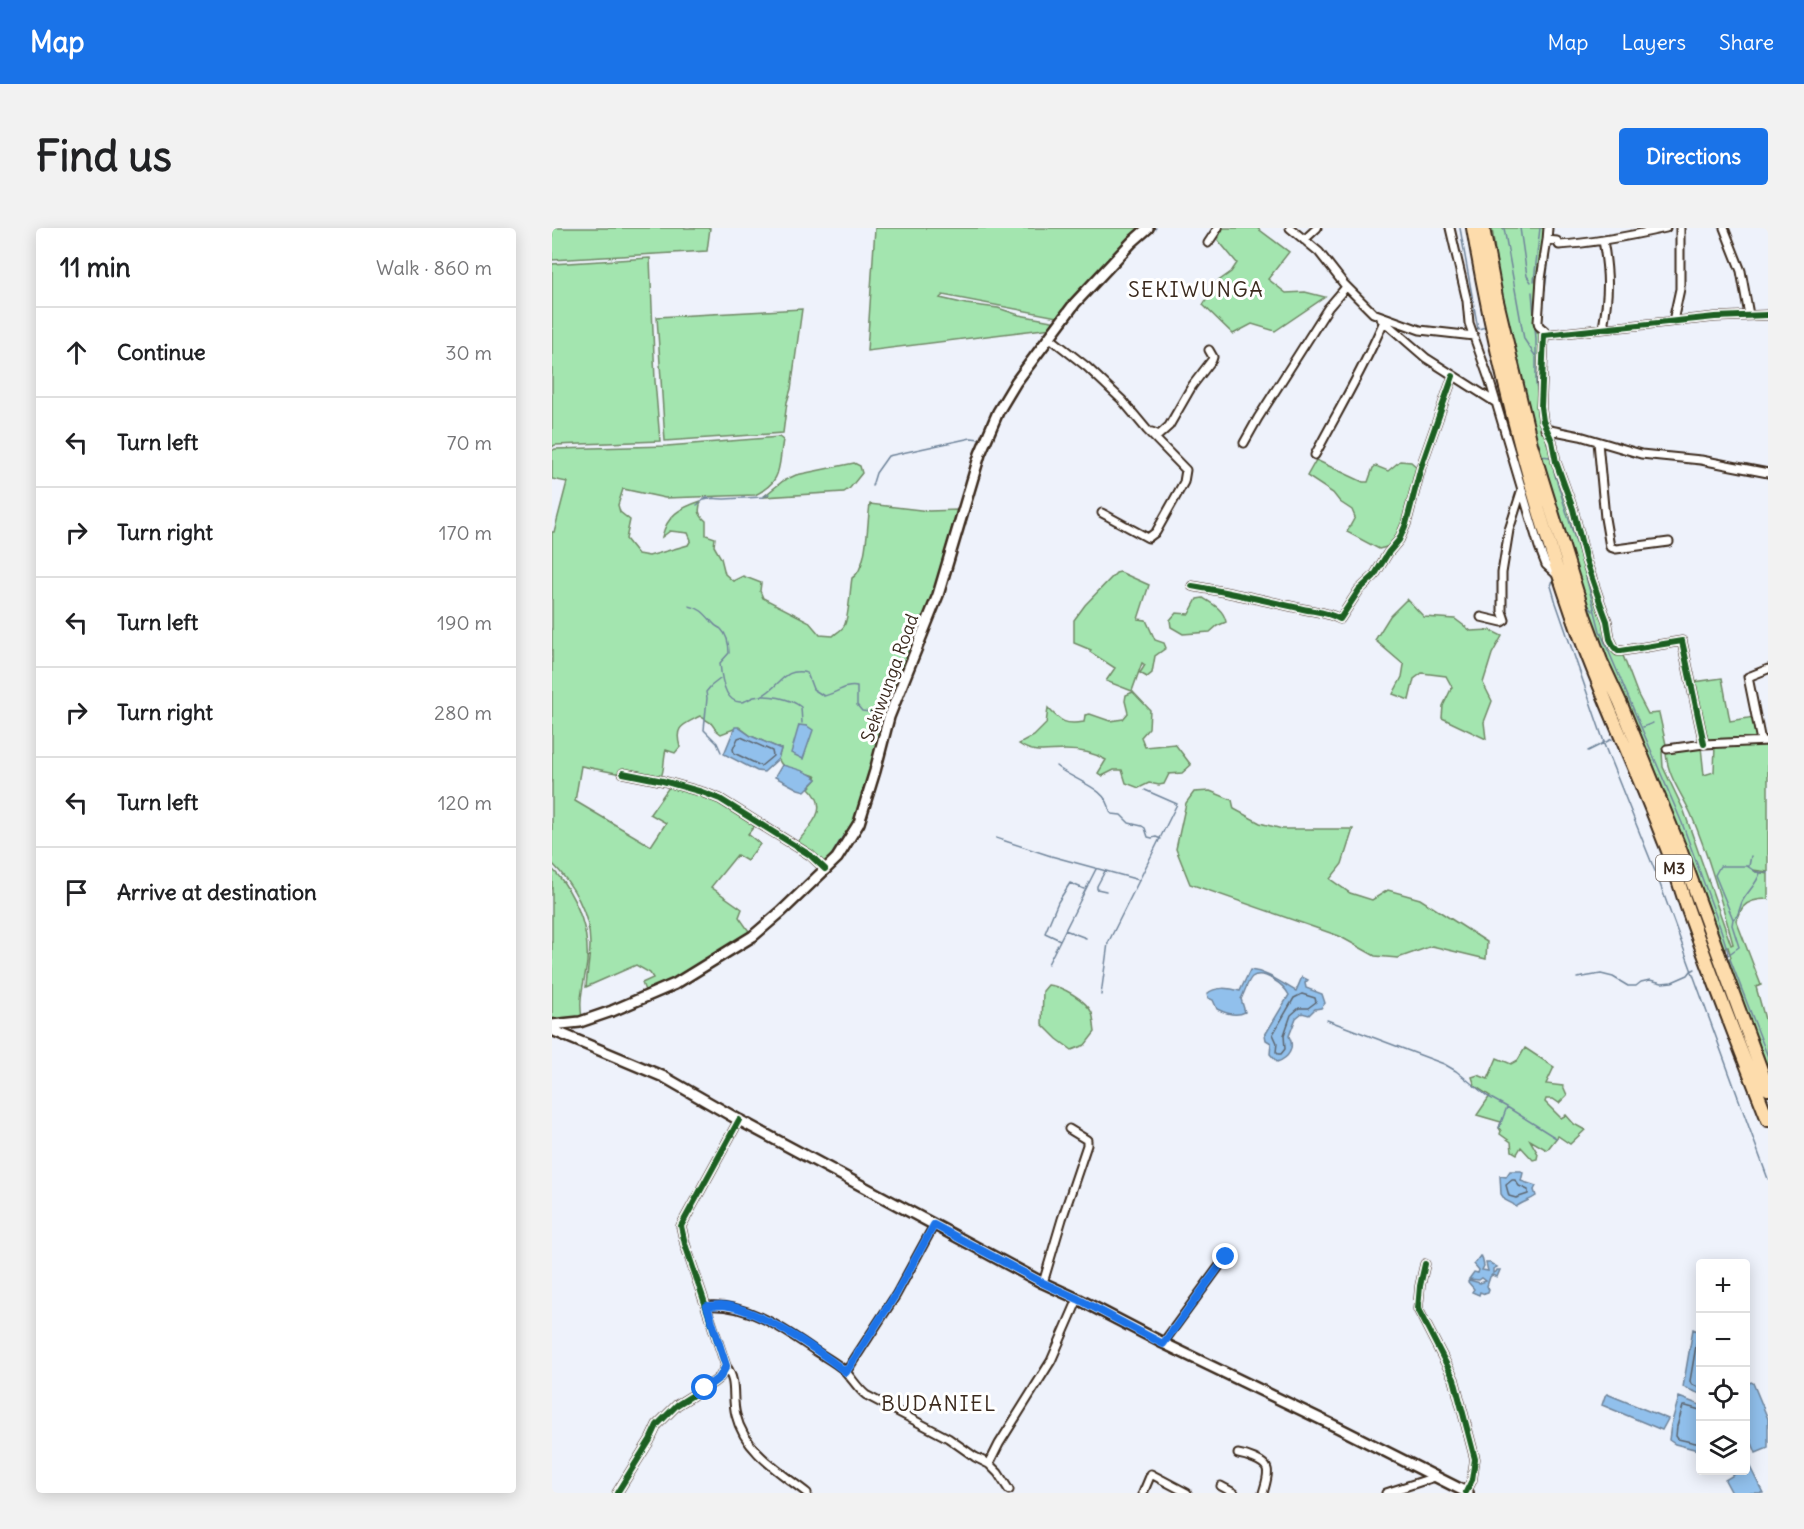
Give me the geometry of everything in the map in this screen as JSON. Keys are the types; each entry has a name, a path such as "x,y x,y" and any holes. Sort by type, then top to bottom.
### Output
{"highway":[{"name":"M3","path":"1473,228 1482,282 1515,420 1560,578 1581,639 1664,839 1692,922 1768,1120"},
{"name":"M3","path":"1483,228 1496,297 1531,444 1584,615 1680,849 1768,1089"}],"main road":[{"name":"Sekiwunga Road","path":"552,1025 580,1022 612,1011 675,984 718,959 753,936 837,858 859,823 889,717 938,595 963,506 992,424 1010,391 1049,337 1091,285 1148,228"},
{"path":"580,1022 577,1030 583,1043"},
{"path":"552,1030 664,1077 1043,1283 1467,1492"}],"street":[{"path":"1208,243 1218,228"},
{"path":"1290,228 1319,252 1346,286 1373,313 1426,358 1495,402"},
{"path":"1304,240 1317,228"},
{"path":"1450,228 1467,302 1469,323 1490,382 1546,565 1560,578"},
{"path":"1548,228 1538,322 1545,331 1541,406 1545,429 1552,441 1556,462 1573,509 1586,561 1608,621 1613,645 1616,650 1622,651 1682,640 1704,744"},
{"path":"1547,240 1557,241 1559,244 1583,244 1666,228"},
{"path":"1673,321 1680,289 1680,228"},
{"path":"1724,228 1741,271 1749,315"},
{"path":"1603,240 1609,278 1603,328"},
{"path":"1244,442 1328,308 1346,286"},
{"path":"1373,313 1420,330 1474,336"},
{"path":"1544,335 1673,321 1768,315"},
{"path":"1315,455 1342,402 1366,362 1384,321"},
{"path":"1049,337 1087,367 1122,400 1186,470 1186,478 1174,501 1156,532 1148,537 1102,513"},
{"path":"1147,430 1158,435 1169,426 1192,386 1212,360 1213,357 1209,350"},
{"path":"1192,586 1322,611 1340,619 1359,590 1374,576 1388,553 1400,540 1407,524 1422,466 1453,376"},
{"path":"1545,429 1641,454 1701,460 1768,472"},
{"path":"1598,442 1610,547 1616,549 1669,542"},
{"path":"1481,617 1502,622 1505,620 1502,611 1502,573 1509,530 1522,491"},
{"path":"1667,749 1704,744 1764,741 1748,677 1768,669"},
{"path":"623,773 663,781 720,799 810,855 825,869"},
{"path":"740,1120 681,1226 726,1366 734,1383 735,1414 742,1434 753,1450 807,1493"},
{"path":"1043,1283 1087,1145 1087,1140 1070,1129"},
{"path":"846,1372 896,1294 934,1225"},
{"path":"1163,1344 1226,1257"},
{"path":"1425,1264 1421,1277 1418,1309 1454,1379 1475,1459 1472,1480 1467,1492"},
{"path":"989,1464 1050,1361 1078,1299"},
{"path":"707,1306 722,1305 741,1310 779,1326 846,1372 866,1395 948,1438 989,1464 1009,1490"},
{"path":"616,1493 657,1425 677,1405 720,1377 726,1366"},
{"path":"1238,1454 1265,1464 1268,1471 1263,1493"},
{"path":"1143,1493 1151,1474 1187,1493"},
{"path":"1386,1493 1435,1477"},
{"path":"1221,1486 1234,1493"}],"green space":[{"path":"552,228 710,228 707,251 552,260"},
{"path":"875,228 1142,228 1078,291 1057,317 943,295 940,298 998,308 1019,315 1057,322 1052,328 867,351"},
{"path":"1222,228 1257,228 1289,252 1268,279 1286,293 1305,292 1325,297 1275,331 1252,324 1233,334 1203,305 1217,282 1231,272 1237,263 1218,240"},
{"path":"1492,228 1544,228 1536,280 1537,333 1546,334 1543,400 1547,443 1576,520 1608,641 1622,653 1648,714 1659,713 1667,749 1662,752 1663,767 1684,811 1731,945 1733,944 1709,862 1691,814 1672,778 1666,754 1670,751 1701,747 1704,775 1714,772 1715,745 1768,743 1768,872 1753,870 1768,874 1768,899 1748,903 1736,920 1761,985 1756,987 1768,1030 1768,1071 1727,960 1731,957 1728,947 1725,948 1723,956 1597,635 1542,469 1500,290"},
{"path":"650,258 660,441 555,445 552,447 552,264"},
{"path":"802,309 783,433 665,441 657,317"},
{"path":"779,437 783,440 778,473 764,490 755,495 665,498 623,489 618,505 620,512 630,520 626,539 638,554 649,556 688,545 691,540 688,533 670,531 662,537 664,529 676,513 701,501 699,512 706,521 706,535 715,538 714,546 721,558 725,574 733,581 743,576 761,583 760,591 763,598 808,621 820,635 833,636 842,629 846,622 852,578 857,573 864,556 870,504 929,511 957,510 936,583 858,817 838,850 825,866 797,843 813,823 819,810 815,796 809,788 817,779 815,776 782,765 778,759 781,749 751,736 739,727 721,734 711,723 700,716 681,727 678,735 680,747 675,753 666,750 661,777 621,774 581,766 575,801 651,846 666,823 650,814 669,787 715,800 756,824 748,834 760,844 747,861 737,855 711,887 742,909 739,917 751,934 673,983 646,993 642,983 653,978 650,973 636,965 586,987 590,944 584,911 567,880 552,863 552,532 554,532 567,482 552,479 552,451 555,449 667,446"},
{"path":"1316,460 1363,482 1368,482 1376,466 1388,471 1400,461 1411,462 1418,468 1405,520 1392,544 1379,549 1347,532 1355,517 1352,510 1340,502 1333,493 1307,476"},
{"path":"854,463 860,466 862,473 844,492 763,497 783,481 796,475"},
{"path":"1120,572 1149,585 1138,619 1146,620 1155,640 1164,643 1166,648 1155,656 1152,673 1147,677 1140,673 1145,665 1142,663 1132,691 1106,681 1115,668 1090,652 1091,650 1074,643 1074,620 1085,605 1116,573"},
{"path":"1203,598 1220,611 1226,622 1210,632 1183,634 1171,627 1170,620 1176,613 1189,614 1197,599"},
{"path":"1407,599 1424,617 1455,619 1471,631 1490,630 1502,636 1492,654 1483,683 1492,701 1484,722 1486,739 1442,718 1443,706 1452,687 1446,676 1422,673 1414,679 1409,700 1393,694 1402,677 1404,665 1375,640 1390,616"},
{"path":"1722,678 1730,721 1754,717 1757,738 1705,741 1694,682"},
{"path":"1133,692 1150,710 1149,728 1141,737 1145,747 1175,744 1191,765 1182,773 1169,774 1164,784 1149,783 1139,788 1126,783 1122,770 1114,770 1102,776 1098,773 1106,760 1096,755 1076,750 1036,751 1019,744 1034,736 1046,724 1048,708 1068,723 1084,722 1085,715 1090,714 1110,721 1123,719 1128,713 1126,695"},
{"path":"1210,791 1232,800 1234,809 1260,823 1282,829 1353,829 1342,864 1330,879 1350,893 1372,900 1388,890 1420,899 1487,942 1486,959 1432,946 1398,958 1375,956 1339,936 1190,884 1176,849 1186,803 1194,792"},
{"path":"552,869 564,883 579,911 585,931 587,962 581,996 582,1017 552,1022"},
{"path":"1048,985 1073,995 1089,1008 1095,1032 1085,1045 1072,1050 1042,1024 1043,991"},
{"path":"1525,1048 1554,1067 1546,1084 1563,1086 1567,1095 1559,1103 1553,1099 1546,1099 1545,1102 1561,1118 1566,1115 1574,1124 1585,1130 1570,1144 1558,1136 1547,1150 1530,1140 1538,1154 1537,1159 1533,1160 1521,1147 1517,1154 1512,1151 1511,1142 1500,1134 1501,1122 1477,1115 1490,1096 1475,1086 1472,1077 1478,1075 1488,1079 1497,1058 1511,1064 1518,1060"}],"water":[{"path":"799,725 813,730 803,759 791,753"},
{"path":"735,727 781,749 778,759 764,772 757,771 724,754"},
{"path":"782,765 805,772 817,779 805,791 798,789 775,777"},
{"path":"1250,970 1269,975 1296,991 1302,977 1308,980 1305,983 1306,988 1322,994 1325,1003 1309,1015 1302,1013 1296,1018 1289,1036 1290,1052 1277,1062 1270,1054 1271,1043 1266,1040 1265,1035 1289,995 1283,987 1273,979 1262,975 1252,977 1241,999 1245,1012 1238,1014 1217,1009 1213,1000 1208,998 1207,994 1210,991 1218,989 1240,991"},
{"path":"1510,1171 1521,1171 1523,1173 1521,1181 1536,1186 1534,1190 1536,1196 1516,1207 1505,1200 1501,1194 1500,1176 1506,1177"},
{"path":"1480,1256 1484,1266 1482,1270 1488,1271 1486,1263 1490,1263 1497,1267 1493,1269 1493,1273 1500,1270 1497,1277 1492,1275 1490,1277 1487,1286 1488,1293 1480,1292 1479,1295 1472,1292 1474,1289 1468,1282 1469,1280 1480,1283 1486,1281 1482,1278 1469,1279 1474,1272 1478,1273 1479,1270 1474,1264"},
{"path":"1693,1329 1696,1330 1696,1392 1683,1387"},
{"path":"1750,1383 1753,1383 1768,1419 1768,1448 1756,1453 1750,1438"},
{"path":"1607,1394 1668,1419 1662,1430 1602,1405"},
{"path":"1679,1397 1696,1403 1696,1449 1669,1440"},
{"path":"1750,1467 1763,1493 1732,1493 1725,1480 1733,1475 1750,1475"}],"waterway":[{"path":"1145,237 1156,228"},
{"path":"1460,228 1478,329 1486,327"},
{"path":"1504,228 1524,339 1536,357"},
{"path":"1520,228 1527,276 1531,282"},
{"path":"1534,281 1540,228"},
{"path":"1545,290 1549,257"},
{"path":"1532,292 1538,399"},
{"path":"1545,433 1600,631 1682,823 1721,930 1728,952 1726,956"},
{"path":"872,486 876,473 888,456 971,438 980,439"},
{"path":"1540,456 1550,457"},
{"path":"697,505 706,498 763,497 769,494"},
{"path":"704,500 714,498"},
{"path":"1553,580 1551,586 1556,603 1604,742"},
{"path":"1587,604 1593,611"},
{"path":"689,606 702,612 721,629 726,637 729,653 720,663 724,687 731,698 741,702 760,696 785,699 801,707 802,723"},
{"path":"761,696 787,675 807,673 813,689 824,696 849,687 857,687 857,705 862,711 878,713 885,717"},
{"path":"720,679 706,692 704,730 717,743 721,752"},
{"path":"1643,727 1653,723"},
{"path":"1588,751 1612,739"},
{"path":"1603,742 1657,876 1768,1179"},
{"path":"1056,766 1097,791 1108,804 1112,814 1121,815 1129,823 1142,826 1148,837 1161,839"},
{"path":"1101,995 1108,943 1177,804 1145,790"},
{"path":"829,859 843,836"},
{"path":"996,838 1139,880"},
{"path":"1749,866 1751,856"},
{"path":"1733,919 1715,875 1720,866 1747,866 1756,872 1768,873"},
{"path":"1048,964 1096,869"},
{"path":"1105,871 1097,889 1106,891"},
{"path":"1725,957 1739,947 1732,925 1733,919 1737,916 1744,899 1760,873"},
{"path":"1060,940 1045,933 1058,902 1070,883 1084,889"},
{"path":"1065,930 1086,938"},
{"path":"1726,958 1730,959 1768,1057"},
{"path":"1577,978 1601,974 1613,977 1628,986 1636,986 1650,980 1662,983 1672,982 1695,969"},
{"path":"1327,1020 1444,1064 1487,1096 1556,1138"},
{"path":"1499,1128 1507,1107"}],"cycle path":[{"path":"1704,744 1682,641 1618,651 1610,639 1607,621 1586,561 1573,509 1556,462 1552,441 1543,421 1541,407 1544,335 1715,317 1768,315"},
{"path":"1192,586 1324,613 1340,619 1359,590 1374,576 1399,540 1406,524 1421,467 1453,376"},
{"path":"623,773 663,781 720,799 810,855 825,869"},
{"path":"617,1493 657,1425 677,1405 720,1377 726,1366 681,1226 739,1120"},
{"path":"1425,1264 1418,1309 1454,1379 1475,1459 1472,1480 1466,1492"}],"district":[{"name":"SEKIWUNGA","path":"1196,290"},
{"name":"BUDANIEL","path":"939,1404"}],"route":[{"path":"705,1388 720,1377 726,1366 707,1306 722,1305 741,1310 779,1326 846,1372 896,1294 934,1225 1163,1344 1226,1257"}]}
